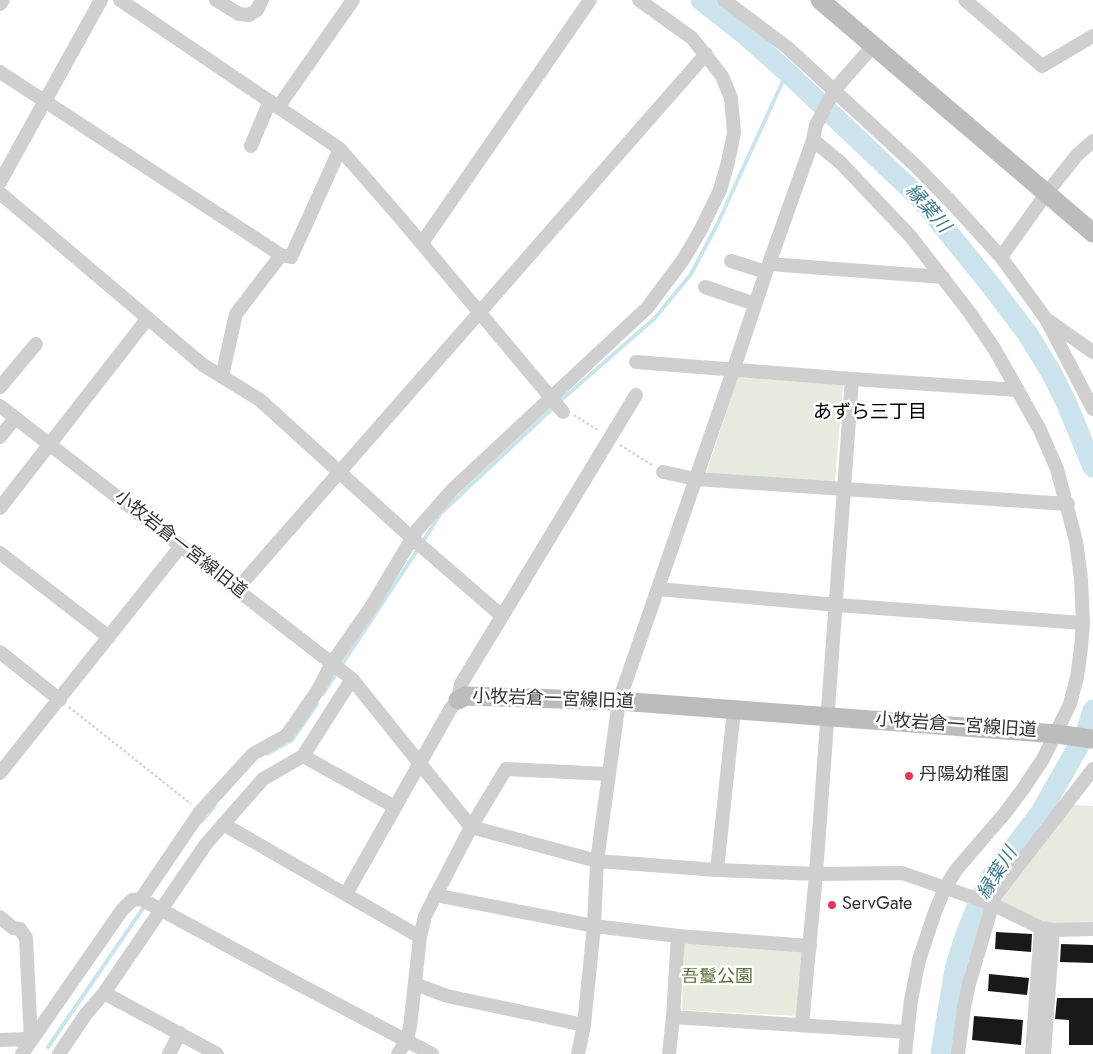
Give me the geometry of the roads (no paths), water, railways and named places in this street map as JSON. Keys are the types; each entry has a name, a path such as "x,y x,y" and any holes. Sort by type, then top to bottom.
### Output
{"street":[{"path":"0,4 3,0"},
{"path":"0,182 101,0"},
{"path":"216,0 239,14 248,15 257,10 262,0"},
{"path":"251,146 274,104 353,0"},
{"path":"422,243 590,0"},
{"path":"142,899 200,812 253,754 287,735 371,607 418,543 417,530 452,490 557,406 647,308 683,260 720,190 734,133 731,98 722,76 692,38 640,0"},
{"path":"724,0 788,48 916,166 1001,257 1046,319 1093,409"},
{"path":"820,0 1093,233"},
{"path":"968,1 1042,66 1093,36"},
{"path":"130,2 340,149 422,243 557,406"},
{"path":"578,1054 584,1025 594,926 597,861 619,701 767,268 813,140 816,125 834,91 873,46"},
{"path":"236,589 706,54"},
{"path":"0,72 186,195 281,255 291,258 340,149"},
{"path":"813,140 841,162 912,238 943,277 995,350 1040,430 1053,461 1068,504 1076,541 1081,579 1084,623 1078,677 1062,734 1005,813 956,870 945,888 919,960 914,981 905,1054"},
{"path":"1001,257 1046,194 1077,155 1093,141"},
{"path":"0,193 203,364 260,400 338,472 502,616"},
{"path":"222,376 236,314 281,255"},
{"path":"731,261 767,268 943,277"},
{"path":"705,287 755,304"},
{"path":"0,508 148,318"},
{"path":"1046,319 1093,352"},
{"path":"0,387 36,344"},
{"path":"636,362 733,371 1018,390"},
{"path":"802,1025 837,605 843,490 852,379"},
{"path":"458,700 461,684 636,395"},
{"name":"小牧岩倉一宮線旧道","path":"0,406 349,677 421,763 451,708 458,700 466,696 619,701 1062,734 1093,739"},
{"path":"0,437 15,418"},
{"path":"663,472 696,479 1068,504"},
{"path":"0,773 181,546"},
{"path":"0,553 109,637"},
{"path":"658,589 837,605 1084,623"},
{"path":"0,652 60,700"},
{"path":"59,1054 104,993 158,908 206,844 263,779 303,756 349,677"},
{"path":"717,870 734,710"},
{"path":"303,756 396,807"},
{"path":"346,894 421,763 471,827 597,861 717,870 816,874 902,873 989,903 1047,929 1093,929"},
{"path":"398,1054 407,1040 410,1027 420,937 425,916 471,827 506,768 608,774"},
{"path":"958,1054 966,1000 989,903 1093,769"},
{"path":"223,824 420,937"},
{"path":"435,895 594,926 678,936 810,946"},
{"path":"22,1054 122,910 132,900 142,899 432,1054"},
{"path":"0,916 7,929 20,929 26,938 32,1054"},
{"path":"1032,1054 1047,929"},
{"path":"1044,1054 1047,929"},
{"path":"668,1054 673,1017 678,936"},
{"path":"415,984 447,996 584,1025"},
{"path":"104,993 217,1054"},
{"path":"673,1017 907,1032"},
{"path":"169,1054 180,1033"},
{"path":"0,1040 31,1039"}],"waterway":[{"name":"縁葉川","path":"701,0 742,32 787,72 921,199 1027,333 1051,372 1066,402 1093,467"},
{"path":"559,402 655,318 691,274 718,223 787,72"},
{"path":"422,543 441,513 554,407"},
{"path":"341,666 418,549"},
{"path":"323,694 337,672"},
{"path":"267,754 292,740 317,704"},
{"name":"縁葉川","path":"941,1054 955,969 979,902 991,878 1041,812 1086,733 1093,710"},
{"path":"201,822 215,806"},
{"path":"48,1047 146,904"}],"place":[{"name":"丹陽幼稚園","path":"909,776"},
{"name":"ServGate","path":"832,905"}],"district":[{"name":"あずら三丁目","path":"870,413"}],"park label":[{"name":"吾鬘公園","path":"717,978"}]}
